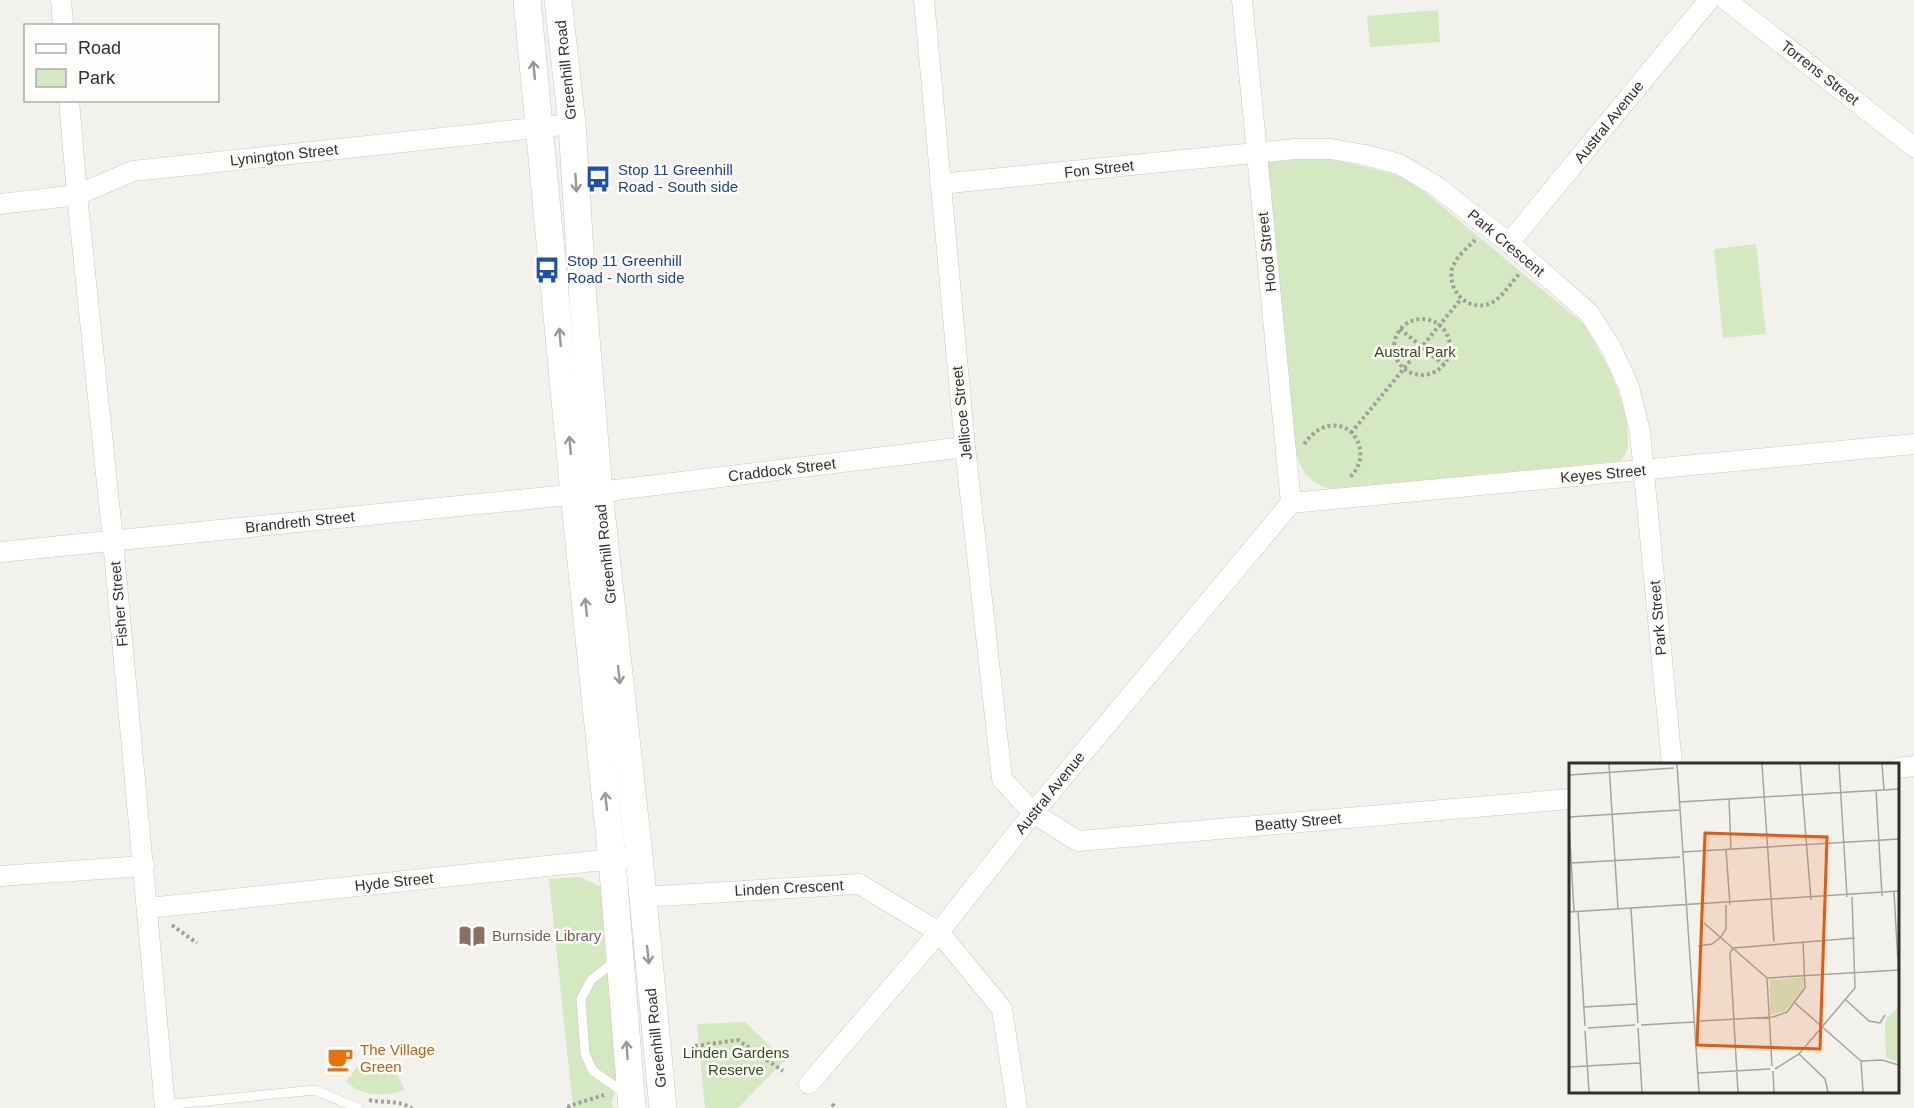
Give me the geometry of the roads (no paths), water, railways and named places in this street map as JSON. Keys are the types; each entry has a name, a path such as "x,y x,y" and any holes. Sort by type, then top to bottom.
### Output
{"main road":[{"name":"Greenhill Road","path":"527,0 540,128 587,493 639,856 663,1108"},
{"name":"Greenhill Road","path":"558,0 572,124 583,301 587,493 631,1103"}],"street":[{"path":"61,0 63,24"},
{"name":"Jellicoe Street","path":"924,0 965,447 1002,779 1033,813"},
{"name":"Hood Street","path":"1242,0 1291,503"},
{"name":"Austral Avenue","path":"1509,243 1709,0"},
{"name":"Torrens Street","path":"1726,0 1914,147"},
{"name":"Fisher Street","path":"69,102 113,541 165,1106"},
{"name":"Lynington Street","path":"0,204 77,195 133,171 572,124"},
{"name":"Park Crescent","path":"1257,153 1295,149 1331,149 1365,155 1400,165 1436,186 1509,243 1589,313 1611,348 1629,387 1640,432 1644,471"},
{"name":"Fon Street","path":"940,184 1257,153"},
{"name":"Keyes Street","path":"1291,503 1914,444"},
{"name":"Craddock Street","path":"587,493 965,447"},
{"name":"Park Street","path":"1644,471 1672,763"},
{"name":"Brandreth Street","path":"0,552 587,493"},
{"name":"Austral Avenue","path":"809,1084 939,932 1033,813 1291,503"},
{"path":"1899,768 1914,766"},
{"name":"Beatty Street","path":"1033,813 1078,841 1569,798"},
{"name":"Hyde Street","path":"148,908 639,856"},
{"path":"0,876 144,866"},
{"name":"Linden Crescent","path":"642,897 859,884 939,932 1002,1009 1017,1108"}],"lane":[{"path":"620,958 591,980 581,999 585,1054 593,1071 631,1103"},
{"path":"165,1106 315,1090 358,1108"}],"place":[{"name":"Stop 11 Greenhill Road - South side","path":"598,179"},
{"name":"Stop 11 Greenhill Road - North side","path":"547,270"},
{"name":"Burnside Library","path":"472,936"},
{"name":"The Village Green","path":"340,1059"}],"park label":[{"name":"Austral Park","path":"1415,352"},
{"name":"Linden Gardens Reserve","path":"736,1062"}]}
